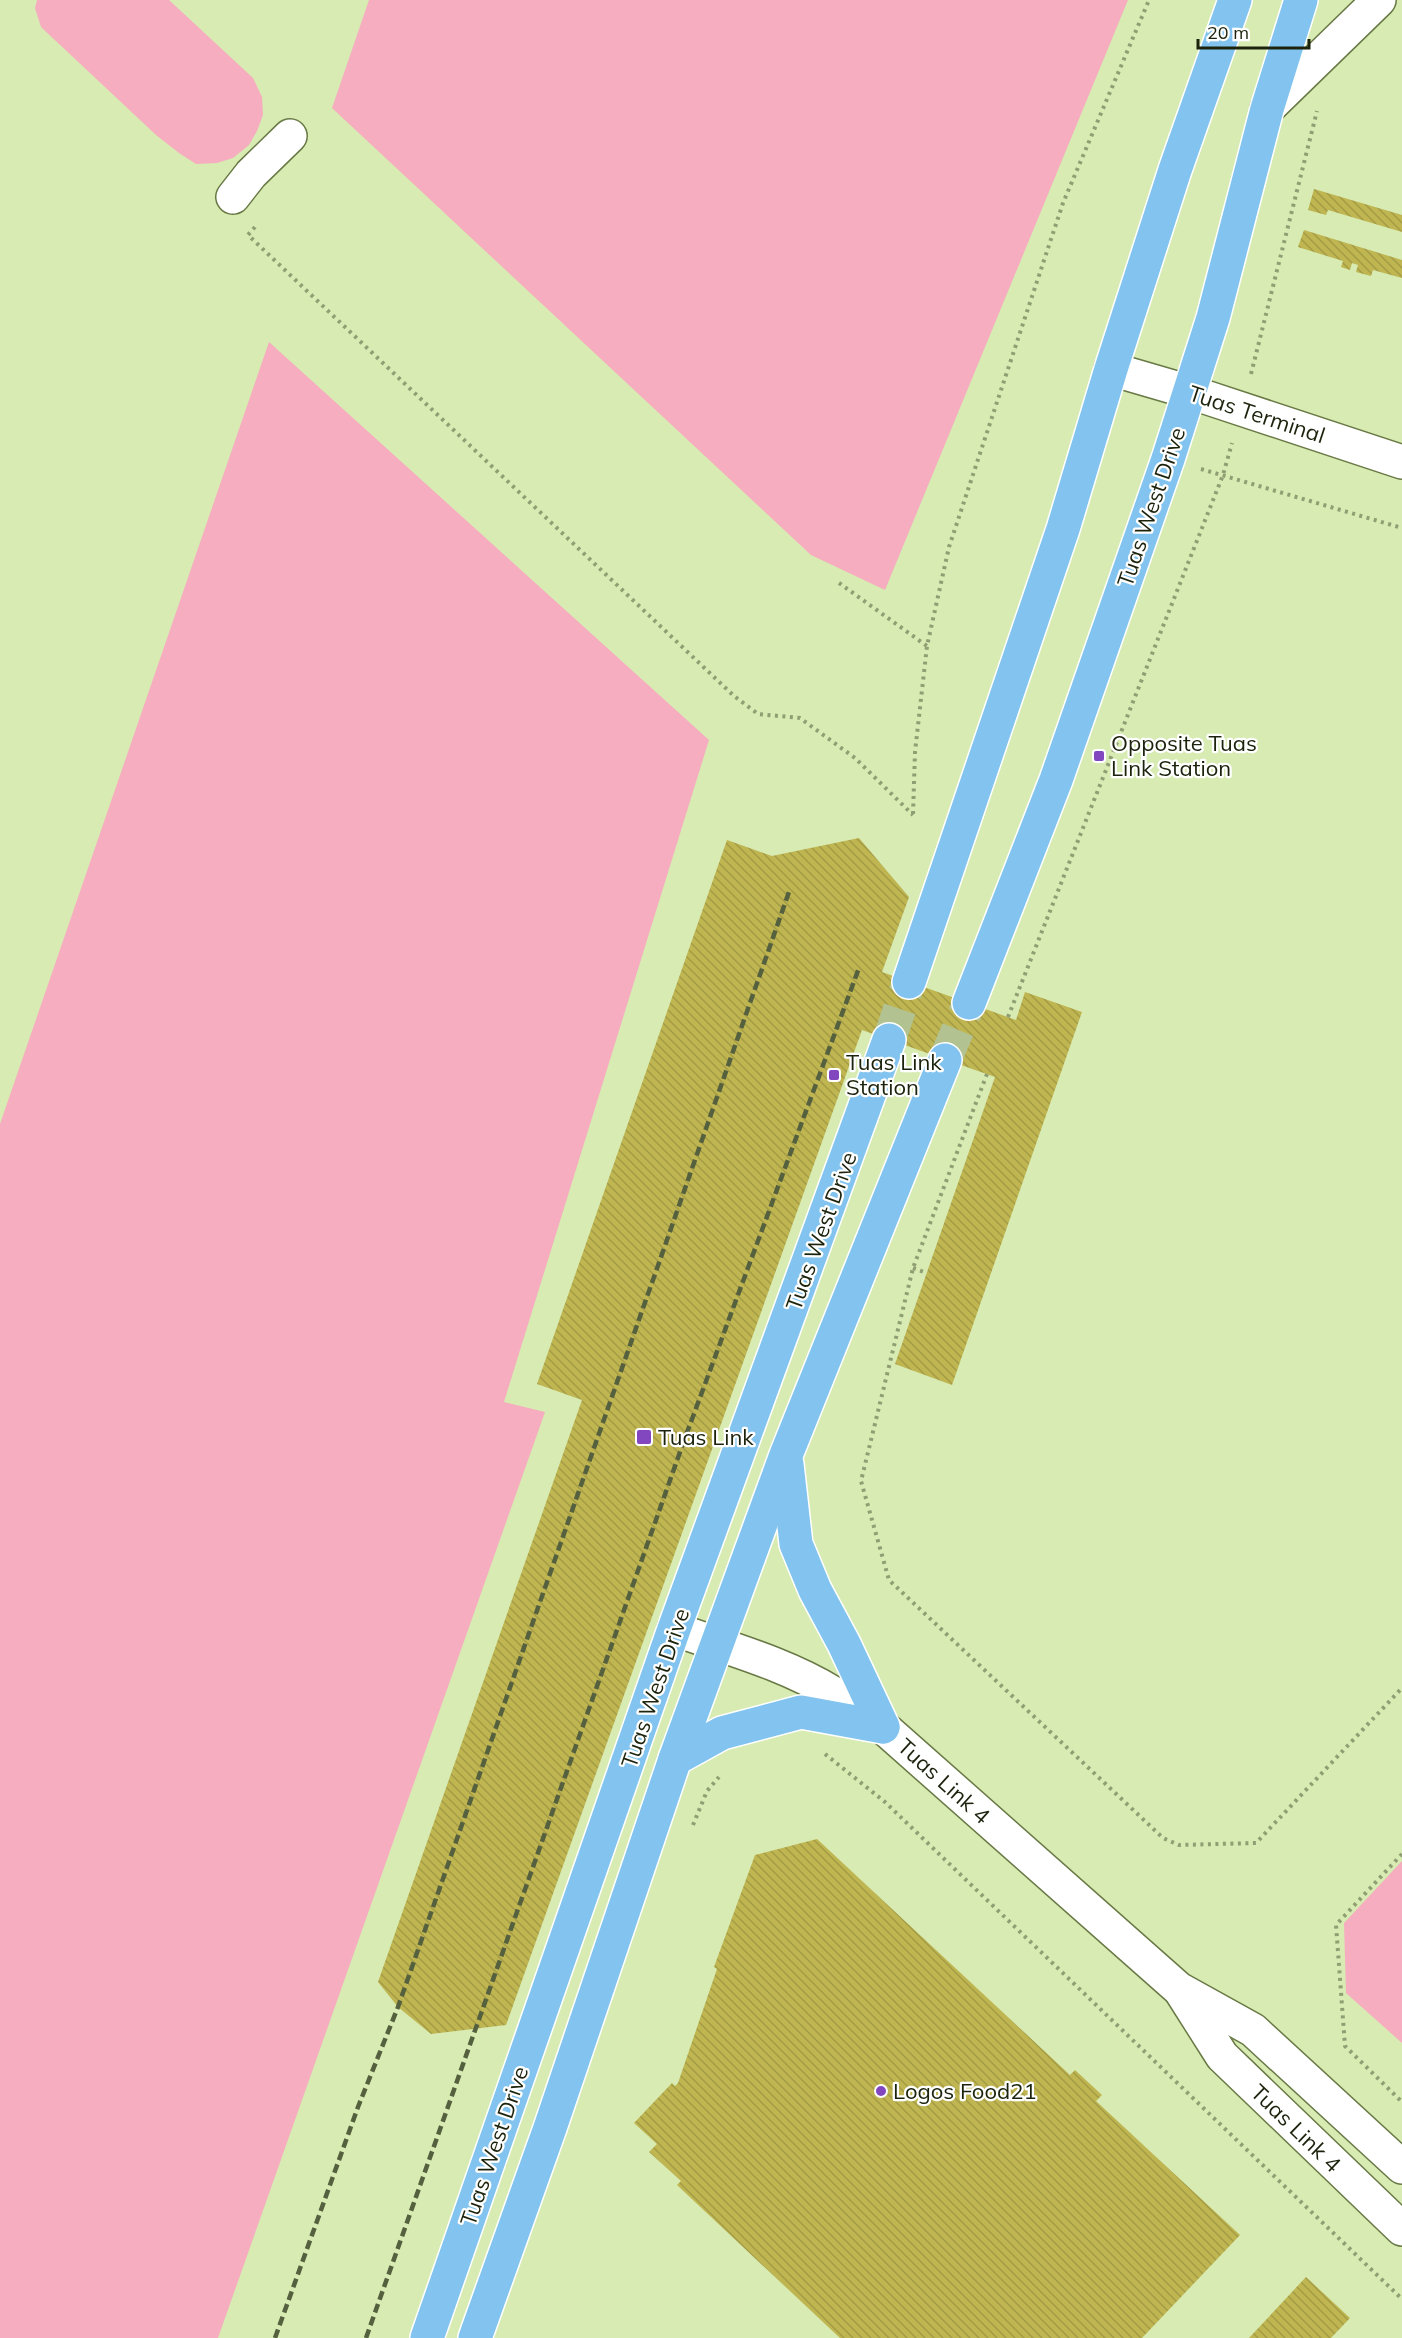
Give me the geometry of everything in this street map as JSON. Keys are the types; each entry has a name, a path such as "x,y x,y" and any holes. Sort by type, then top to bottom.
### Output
{"main road":[{"path":"909,982 1063,529 1111,369 1204,86 1235,0"},
{"path":"1204,86 1229,50 1254,0"},
{"name":"Tuas West Drive","path":"969,1003 1056,780 1168,459 1213,318 1267,109 1301,0"},
{"name":"Tuas West Drive","path":"427,2338 674,1629 890,1040"},
{"name":"Tuas West Drive","path":"475,2338 675,1759 786,1455 945,1060"},
{"path":"786,1455 796,1544 814,1590 844,1644 883,1727"},
{"path":"675,1759 722,1733 801,1712 883,1727"}],"street":[{"path":"1267,109 1379,0"},
{"path":"232,197 251,174 290,136"},
{"name":"Tuas Terminal","path":"1111,369 1242,408 1402,462"},
{"name":"Tuas Link 4","path":"674,1629 756,1657 832,1692 883,1727 1179,1989 1253,2030 1402,2167"},
{"name":"Tuas Link 4","path":"1179,1989 1222,2056 1402,2229"}],"path":[{"path":"259,221 248,235 734,696 758,714 800,718 855,758 913,815 915,752 927,646 949,547 1063,203 1149,0"},
{"path":"1008,1017 1223,475 1317,110"},
{"path":"1168,459 1402,528"},
{"path":"839,583 927,646"},
{"path":"987,1074 913,1268 861,1480 890,1580 1163,1838 1179,1845 1256,1843 1402,1688"},
{"path":"913,1268 927,1273"},
{"path":"824,1752 885,1802 1402,2299"},
{"path":"692,1830 707,1791 722,1774"},
{"path":"1402,1854 1336,1925 1345,2046 1402,2102"}],"shaded area":[{"path":"37,0 169,0 253,78 262,97 263,115 249,145 233,158 217,163 196,164 179,153 156,135 41,27 35,8"},
{"path":"369,0 1128,0 885,590 811,555 332,108"},
{"path":"269,342 709,740 504,1402 545,1412 218,2338 0,2338 0,1124"},
{"path":"1402,1861 1402,2043 1346,1993 1344,1923"}],"building":[{"path":"1314,189 1402,215 1402,232 1328,210 1326,215 1308,210"},
{"path":"1304,230 1402,260 1402,278 1373,270 1371,276 1356,272 1358,265 1352,263 1350,270 1341,267 1343,261 1298,247"},
{"path":"859,838 909,897 882,972 1016,1020 1025,992 1082,1012 952,1385 895,1364 995,1077 862,1030 506,2025 431,2034 398,2007 378,1982 582,1400 537,1384 727,840 772,856"},
{"name":"Logos Food21","path":"817,1839 1070,2075 1075,2070 1102,2095 1096,2101 1240,2235 1142,2338 840,2338 677,2185 681,2181 649,2152 657,2144 634,2123 672,2083 675,2086 678,2083 717,1969 714,1967 755,1855"},
{"path":"1306,2277 1350,2318 1331,2338 1249,2338"}],"tunnel":[{"path":"889,1040 909,982"},
{"path":"945,1060 969,1003"}],"railway":[{"path":"275,2338 358,2107 398,2007 790,889"},
{"path":"366,2338 685,1438 859,968"}],"place":[{"name":"Opposite Tuas Link Station","path":"1099,756"},
{"name":"Tuas Link Station","path":"834,1075"},
{"name":"Tuas Link","path":"644,1437"},
{"name":"Logos Food21","path":"881,2091"}]}
